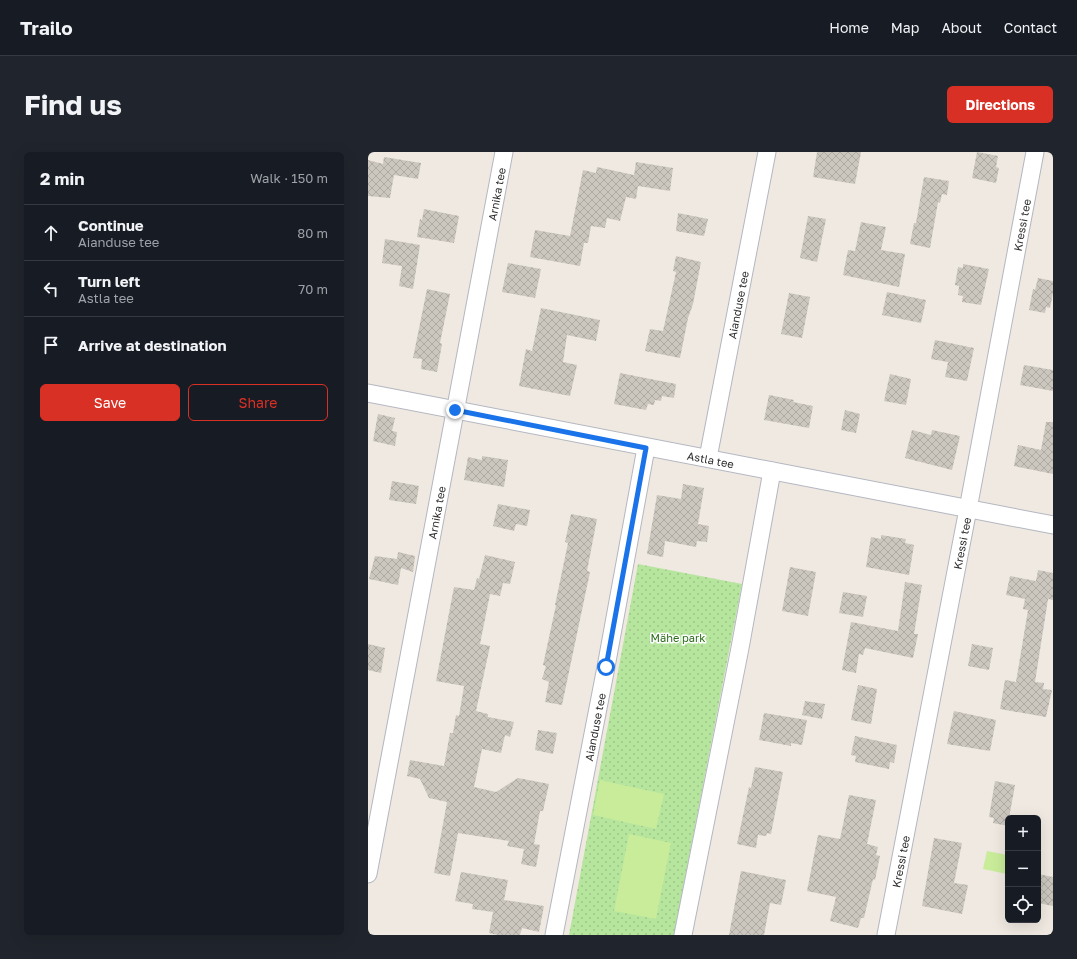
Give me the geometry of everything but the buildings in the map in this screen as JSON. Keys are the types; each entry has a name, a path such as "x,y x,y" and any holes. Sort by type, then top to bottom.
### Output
{"street":[{"name":"Arnika tee","path":"368,874 504,152"},
{"name":"Aianduse tee","path":"708,458 767,152"},
{"name":"Kressi tee","path":"886,935 1035,152"},
{"name":"Astla tee","path":"368,393 1053,526"},
{"name":"Aianduse tee","path":"554,935 606,667 646,448"},
{"path":"683,935 738,656 772,471"}],"green space":[{"name":"Mähe park","path":"638,564 742,584 674,935 569,935"},
{"path":"600,780 664,794 656,829 593,815"},
{"path":"629,834 671,843 656,919 614,911"},
{"path":"987,851 1005,854 1005,874 983,869"}],"route":[{"path":"455,410 646,448 606,667"}]}
